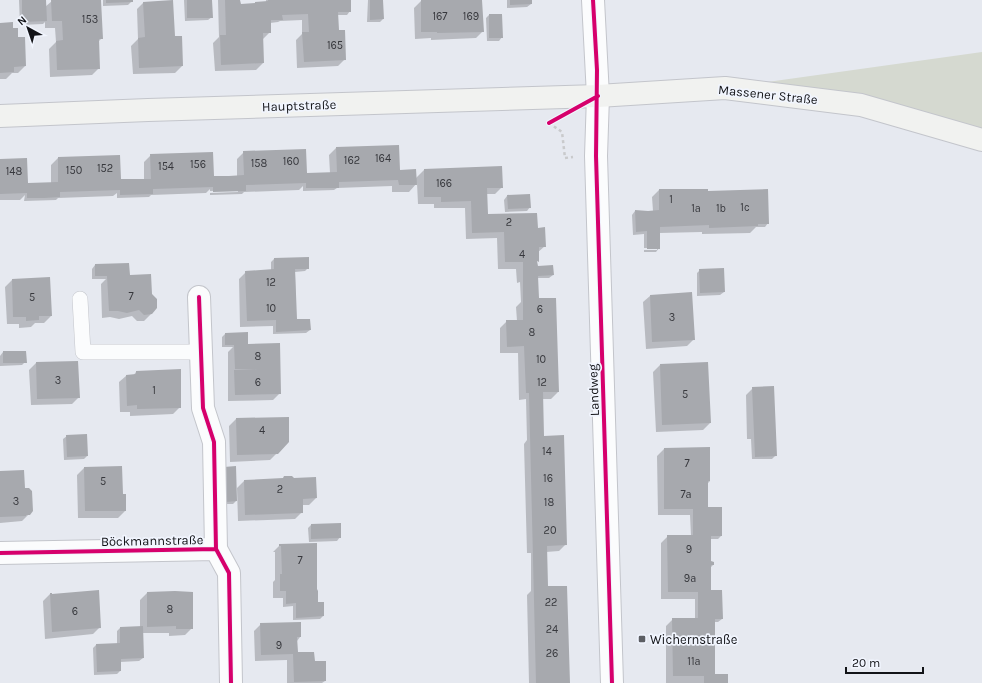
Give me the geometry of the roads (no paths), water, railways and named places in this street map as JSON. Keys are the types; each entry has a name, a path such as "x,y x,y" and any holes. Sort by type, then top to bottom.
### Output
{"main road":[{"name":"Massener Straße","path":"598,96 725,88 861,105 982,140"},
{"name":"Hauptstraße","path":"0,116 598,96"}],"street":[{"path":"592,0 598,96"},
{"name":"Landweg","path":"598,96 596,156 612,683"},
{"path":"199,297 203,408 214,442 216,549"},
{"name":"Böckmannstraße","path":"0,553 216,549 229,573 231,683"}],"lane":[{"path":"80,300 83,352 201,352"}],"place":[{"name":"Wichernstraße","path":"642,639"}]}
